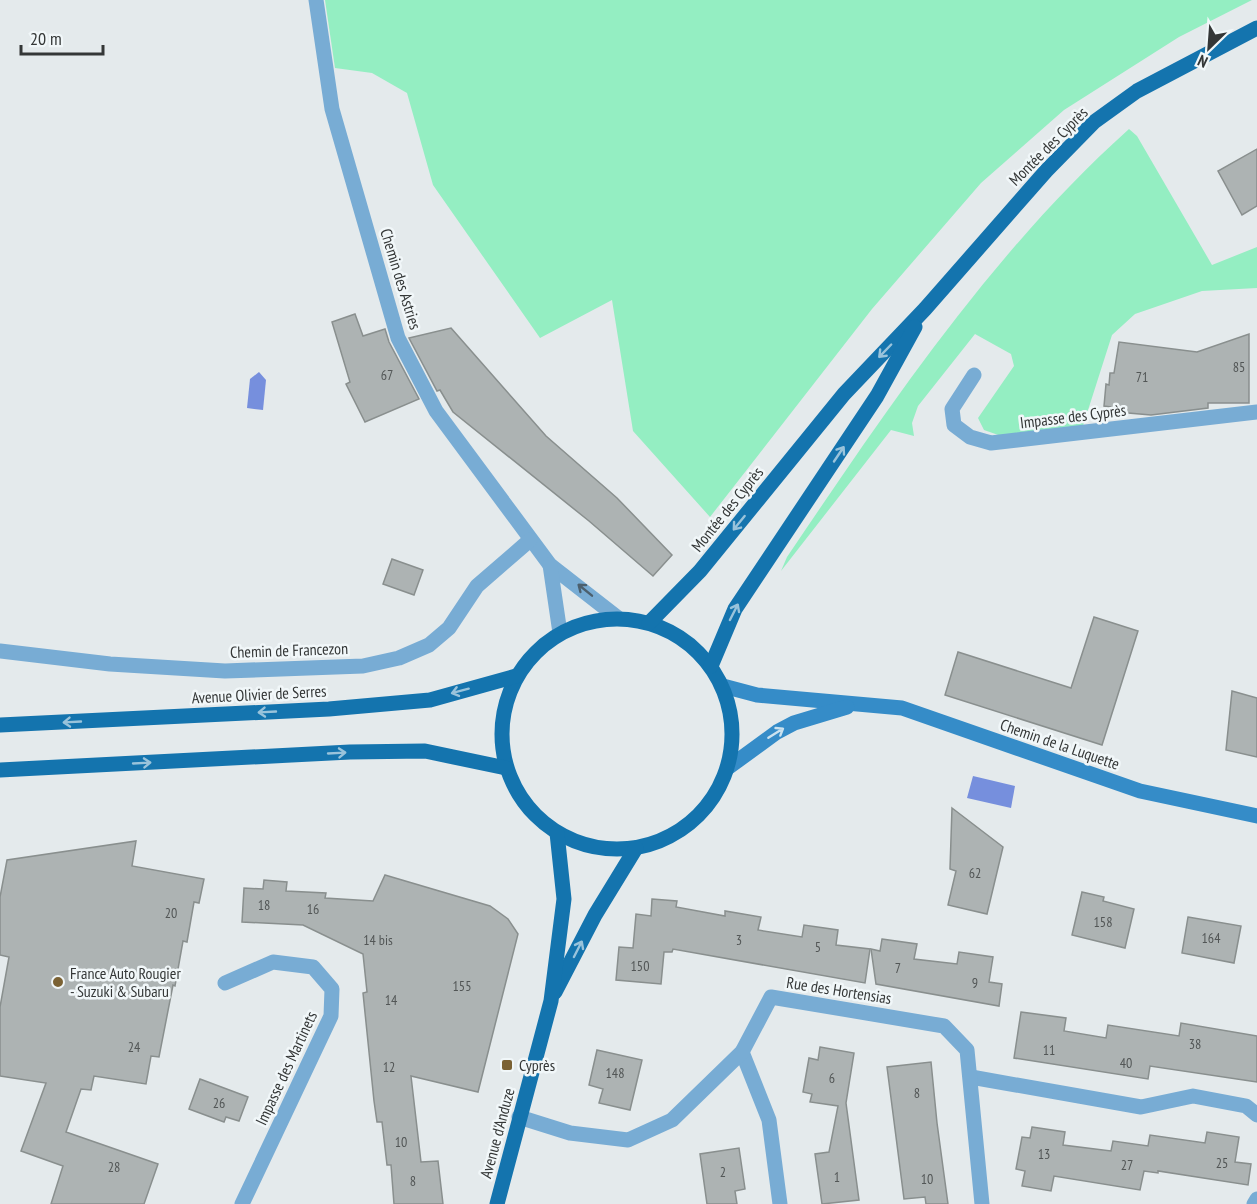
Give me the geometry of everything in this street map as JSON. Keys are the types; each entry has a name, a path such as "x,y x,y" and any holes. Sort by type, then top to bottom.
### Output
{"main road":[{"name":"Montée des Cyprès","path":"649,622 700,571 844,394 925,309 1046,171 1094,122 1137,91 1257,28"},
{"name":"Montée des Cyprès","path":"711,666 735,609 877,396 925,309"},
{"path":"618,618 649,622 684,639 711,666 723,686 732,712 733,730 729,767 715,796 694,821 667,838 636,848 609,849 582,844 557,833 535,816 524,801 506,768 502,726 505,705 516,676 536,651 560,633 588,622 618,618"},
{"name":"Avenue Olivier de Serres","path":"0,725 329,709 430,700 516,676"},
{"path":"0,770 350,752 414,752 506,768"},
{"name":"Avenue d'Anduze","path":"497,1204 551,1001 564,898 557,833"},
{"name":"Avenue d'Anduze","path":"551,1001 595,915 636,848"}],"street":[{"name":"Chemin des Astries","path":"316,0 332,109 398,338 436,411 484,473 530,540 550,565 618,618"},
{"name":"Impasse des Cyprès","path":"974,375 952,410 954,425 970,437 991,443 1257,412"},
{"name":"Chemin de Francezon","path":"0,651 110,664 225,671 363,666 399,657 429,645 449,628 477,586 530,540"},
{"path":"550,565 560,633"},
{"name":"Chemin de la Luquette","path":"723,686 757,695 902,708 1140,791 1257,816"},
{"name":"Chemin de la Luquette","path":"729,767 777,732 794,723 853,705"},
{"name":"Impasse des Martinets","path":"225,983 273,962 313,967 332,989 331,1016 242,1204"},
{"name":"Rue des Hortensias","path":"519,1117 570,1133 628,1140 672,1120 742,1052 771,997 944,1026 967,1050 972,1077 982,1204"},
{"path":"742,1052 769,1120 780,1204"},
{"path":"972,1077 1141,1107 1193,1096 1246,1106 1257,1115"},
{"path":"1254,1204 1257,1199"}],"green space":[{"path":"325,0 1252,0 1179,37 1064,110 981,183 872,309 710,517 633,431 612,300 540,338 433,185 407,93 372,73 335,68"},
{"path":"1129,129 1137,136 1212,265 1257,247 1257,288 1202,291 1135,314 1112,335 1082,429 1004,437 984,430 978,418 1014,366 1011,354 975,334 918,406 912,423 914,436 891,430 781,571 787,557 864,444 945,332 1033,226 1079,176"}],"water":[{"path":"259,372 266,380 263,410 247,408 250,379"},
{"path":"973,776 1015,786 1011,808 967,798"}],"building":[{"path":"1257,149 1257,206 1242,215 1218,171"},
{"path":"355,314 363,336 385,329 389,342 419,399 365,422 346,384 350,382 332,322"},
{"path":"451,328 546,436 617,498 672,555 653,576 589,521 453,412 440,390 437,391 409,338"},
{"path":"1249,334 1249,403 1208,403 1208,408 1151,415 1117,412 1117,408 1104,406 1106,384 1109,385 1110,373 1114,373 1119,342 1197,352"},
{"path":"392,559 423,570 414,595 383,584"},
{"path":"1094,617 1138,631 1102,745 945,695 958,652 1071,688"},
{"path":"1232,691 1257,698 1257,757 1226,750"},
{"path":"952,808 1003,847 987,914 948,905 956,871 950,869"},
{"path":"136,841 132,866 204,879 199,903 194,902 187,942 183,941 175,986 173,985 159,1057 151,1056 146,1084 94,1076 91,1090 81,1089 66,1132 158,1164 144,1204 51,1204 63,1166 21,1151 46,1083 0,1076 0,1007 9,957 0,955 0,897 7,860"},
{"path":"385,875 490,906 508,919 518,934 478,1092 411,1076 421,1162 438,1161 443,1204 394,1204 391,1165 387,1165 382,1122 377,1122 374,1101 363,993 367,992 363,954 303,925 242,922 244,888 263,889 264,880 287,882 286,891 326,893 325,898 373,901"},
{"path":"1082,892 1104,897 1103,901 1134,909 1125,948 1072,935"},
{"path":"652,899 677,901 676,907 725,916 725,911 761,917 758,930 802,937 804,925 838,930 836,945 870,949 865,983 673,949 672,952 664,952 661,984 616,980 619,947 633,948 636,914 651,916"},
{"path":"1188,917 1241,926 1234,963 1182,953"},
{"path":"882,939 917,944 914,959 957,964 959,952 993,957 989,982 1002,984 999,1006 876,984 871,949 880,951"},
{"path":"1021,1012 1066,1018 1064,1031 1106,1038 1108,1025 1179,1036 1181,1023 1257,1036 1257,1082 1150,1066 1148,1079 1014,1058"},
{"path":"820,1047 854,1053 846,1103 859,1200 822,1204 815,1154 829,1152 838,1106 810,1102 812,1094 803,1092 809,1058 818,1060"},
{"path":"597,1050 642,1060 630,1110 599,1103 603,1089 589,1085"},
{"path":"931,1062 948,1204 926,1204 925,1197 904,1199 887,1067"},
{"path":"200,1079 248,1097 239,1121 226,1117 224,1122 189,1109"},
{"path":"1032,1127 1065,1132 1063,1145 1111,1151 1113,1141 1148,1146 1150,1135 1205,1143 1207,1132 1239,1137 1235,1162 1251,1164 1248,1185 1158,1171 1158,1173 1144,1171 1140,1190 1054,1176 1051,1191 1022,1186 1025,1171 1016,1169 1022,1137 1030,1138"},
{"path":"739,1148 745,1189 735,1191 737,1204 707,1204 700,1154"}],"place":[{"name":"France Auto Rougier - Suzuki & Subaru","path":"58,982"},
{"name":"Cyprès","path":"507,1065"}]}
